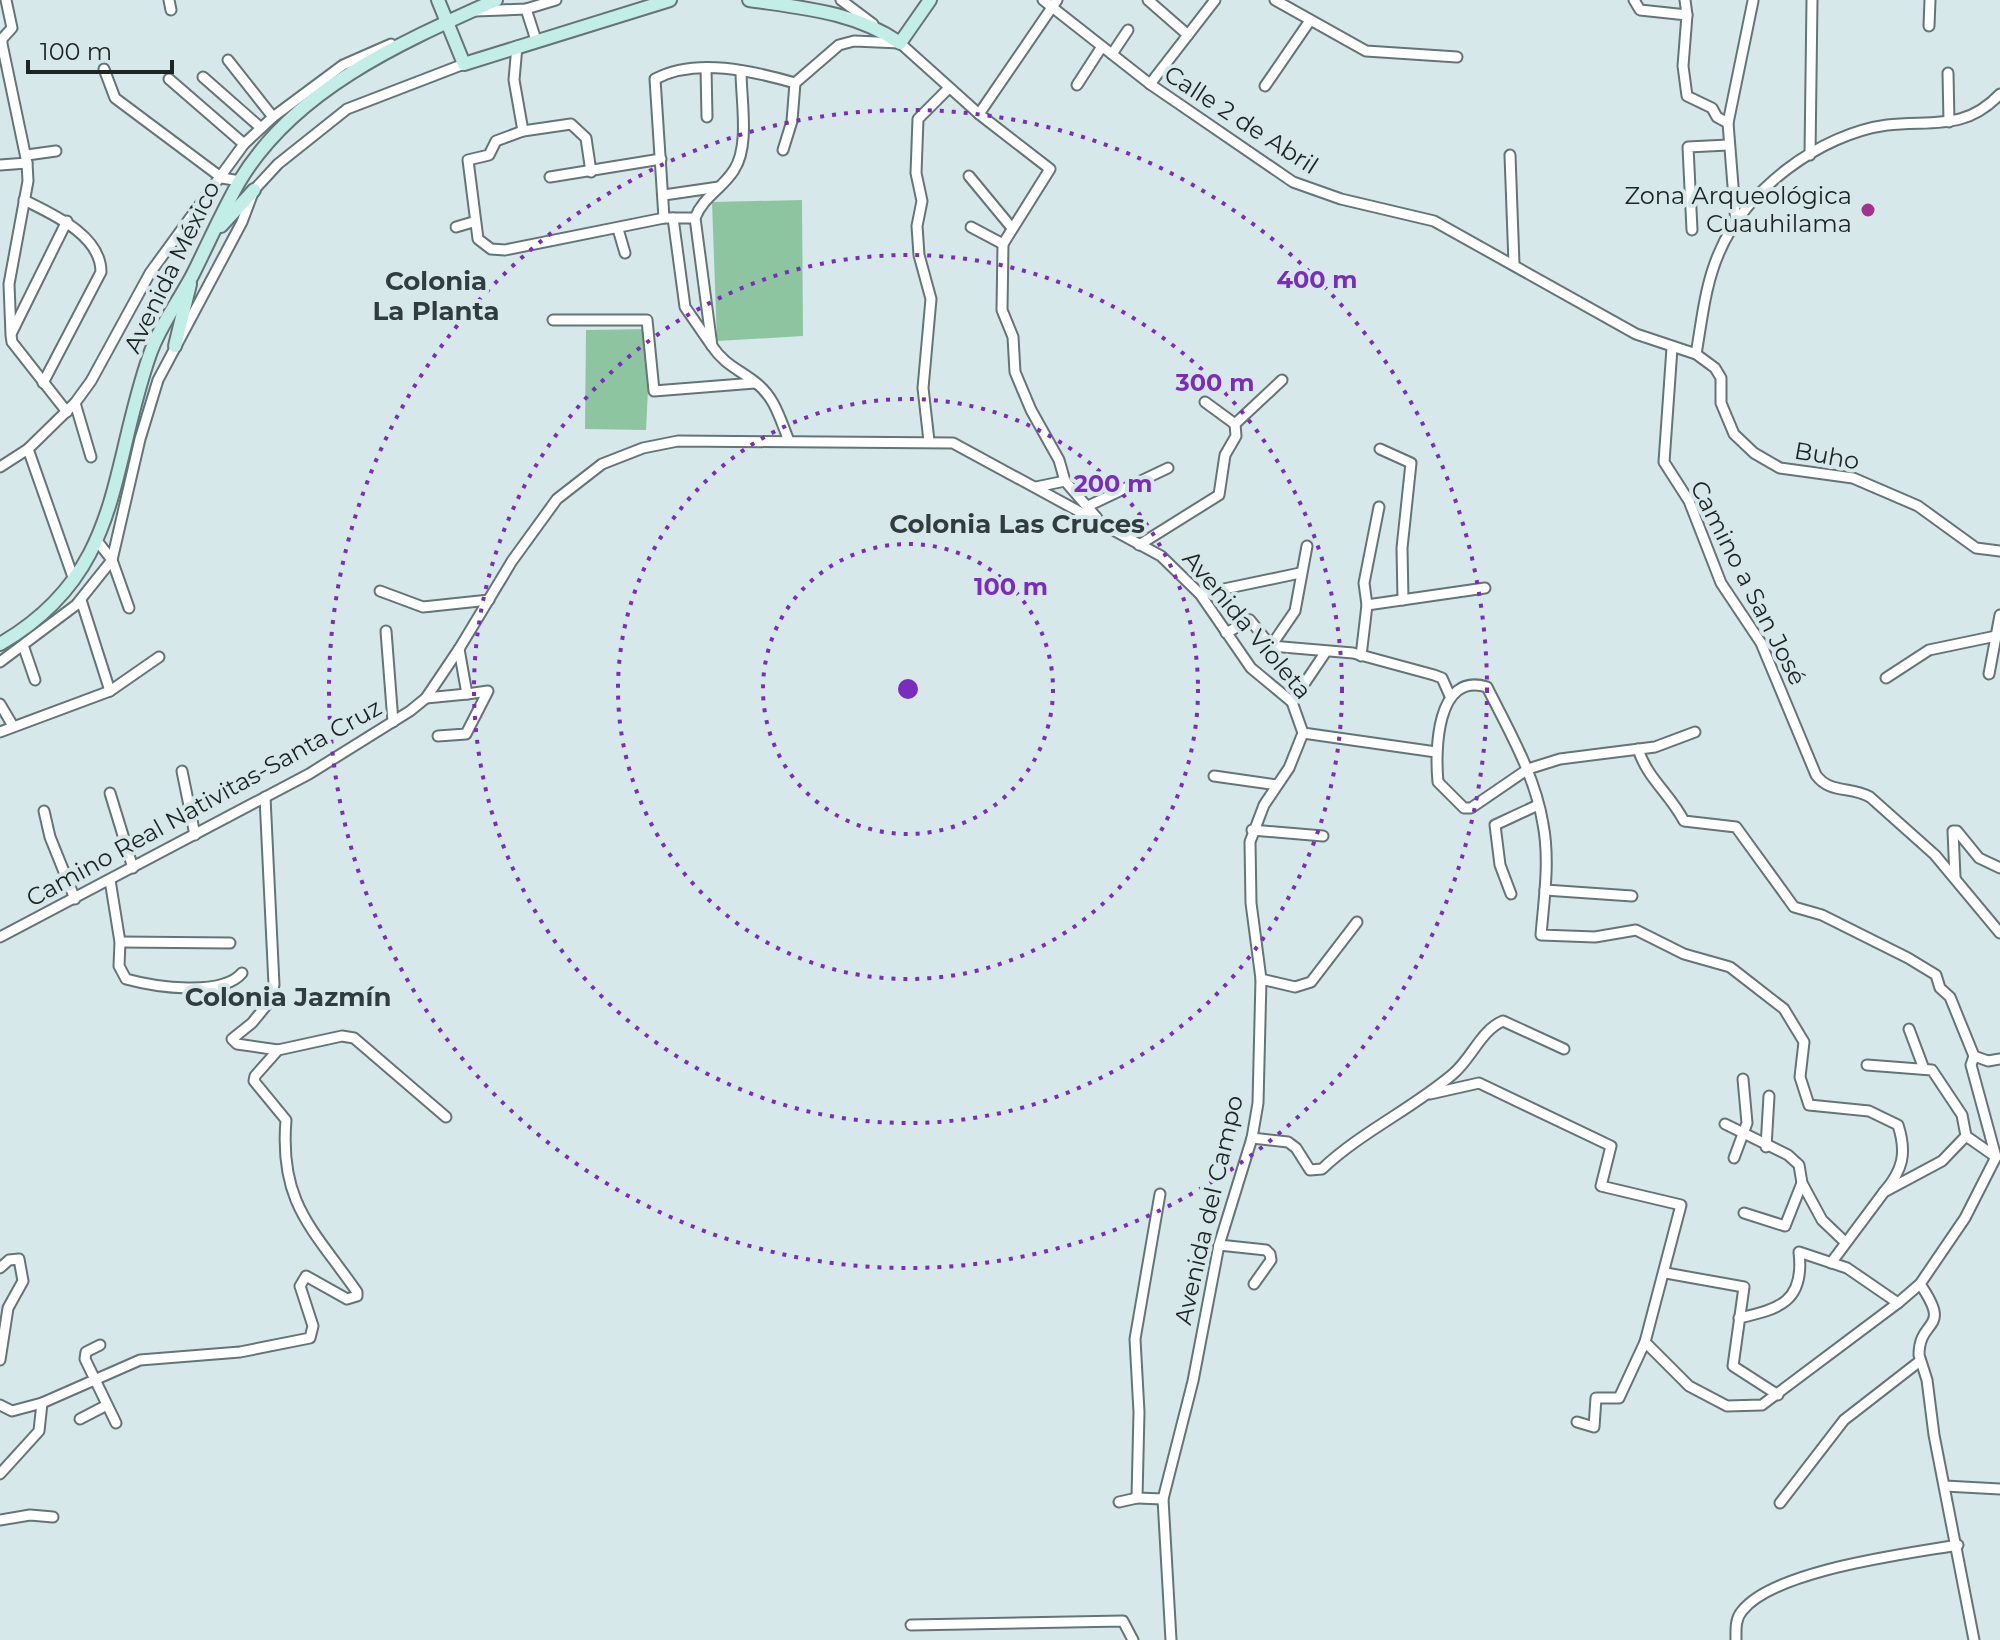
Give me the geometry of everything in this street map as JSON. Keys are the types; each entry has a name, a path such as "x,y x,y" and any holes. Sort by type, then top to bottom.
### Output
{"main road":[{"path":"438,0 464,64 670,0"},
{"name":"Avenida México","path":"0,644 36,620 74,580 98,542 150,355 240,181 271,140 314,99 413,37 496,0"},
{"path":"749,0 831,13 876,26 900,43 930,0"},
{"path":"212,234 254,190"},
{"path":"175,346 190,279"}],"street":[{"path":"6,0 12,28 2,44 27,159 24,200 9,284 12,342 67,412"},
{"path":"471,11 526,9 556,0"},
{"path":"841,0 876,26"},
{"name":"Calle 2 de Abril","path":"1043,0 1054,4 1101,48 1150,84 1293,182 1341,199 1420,215 1514,264 1636,334 1696,354"},
{"path":"1148,0 1188,35"},
{"path":"1150,84 1215,0"},
{"path":"1275,0 1309,22 1366,51 1457,57"},
{"path":"1634,0 1640,10 1687,15"},
{"path":"1685,0 1687,15 1683,66 1687,96 1712,108 1717,117 1728,123"},
{"path":"1810,155 1812,0"},
{"path":"1929,26 1930,0"},
{"path":"1736,224 1728,123 1753,1"},
{"path":"979,114 1054,4"},
{"path":"526,9 536,40"},
{"path":"1265,86 1309,22"},
{"path":"1112,54 1128,30"},
{"path":"0,467 28,449 75,403 91,381 150,273 244,144 273,117 343,65 413,37"},
{"path":"783,150 792,121 795,83 839,45 854,41 900,43 979,114 1050,169 1003,244 1002,310 1013,337 1015,372 1031,410 1059,460 1065,481 1097,518"},
{"path":"517,46 514,80 523,131"},
{"path":"1077,85 1101,48"},
{"path":"228,60 273,117"},
{"path":"0,662 24,648 81,600 112,560 140,439 158,380 242,222 254,190 278,164 347,109 464,64"},
{"path":"789,441 774,402 757,383 724,363 685,307 664,195 655,79 706,68 741,71 795,83"},
{"path":"706,68 707,117"},
{"path":"104,69 115,98 222,178 240,181"},
{"path":"712,346 695,218 701,203 735,169 742,149 741,71"},
{"path":"1948,73 1949,122"},
{"path":"203,77 261,128"},
{"path":"169,79 244,144"},
{"path":"929,441 923,388 931,299 919,255 917,226 922,201 916,173 916,140 918,119 949,88"},
{"path":"1696,354 1706,294 1719,252 1754,201 1810,155 1838,138 1886,125 1949,122 1976,115 2000,94"},
{"path":"591,172 586,138 571,124 523,131 496,141 489,155 468,160 474,225 482,245 505,250 668,218 695,218"},
{"path":"1692,230 1688,147 1728,145"},
{"path":"0,165 56,151"},
{"path":"1510,155 1514,264"},
{"path":"550,177 661,159"},
{"path":"969,176 1012,228"},
{"path":"664,195 719,187"},
{"path":"24,200 67,221 98,255 101,272 43,383"},
{"path":"11,335 67,221"},
{"path":"456,227 474,225"},
{"path":"971,227 1003,244"},
{"path":"618,229 625,253"},
{"path":"553,320 647,320 654,391 757,383"},
{"name":"Camino a San José","path":"1672,348 1664,462 1689,501 1721,583 1761,643 1816,775 1832,789 1859,791 1870,797 1955,877 2000,933"},
{"name":"Buho","path":"1696,354 1715,368 1721,378 1721,403 1728,425 1754,453 1780,468 1853,478 1918,506 1976,548 1999,552"},
{"path":"1235,424 1282,380"},
{"path":"1139,545 1219,495 1225,455 1236,436 1235,424 1205,402"},
{"path":"75,403 91,457"},
{"name":"Camino Real Nativitas-Santa Cruz","path":"0,937 265,797 393,722 426,698 557,499 602,464 643,448 678,441 953,443 1097,518"},
{"path":"28,449 74,580"},
{"path":"1380,449 1411,463 1402,548 1403,600"},
{"path":"1088,506 1168,468"},
{"path":"1036,487 1065,481"},
{"path":"1361,656 1367,605 1364,583 1379,507"},
{"name":"Avenida Violeta","path":"1097,518 1161,556 1200,594 1251,668 1292,702 1303,733 1300,748 1252,830"},
{"path":"98,542 112,560 129,608"},
{"path":"1271,646 1295,611 1307,546"},
{"path":"1200,594 1300,573"},
{"path":"1367,605 1485,588"},
{"path":"380,591 423,607 489,600"},
{"path":"81,600 110,691"},
{"path":"1989,674 2000,615"},
{"path":"1226,633 1250,620 1271,646 1325,653 1339,651 1442,678 1450,696"},
{"path":"386,631 393,722"},
{"path":"1886,678 1929,650 1996,636"},
{"path":"24,648 35,680"},
{"path":"459,649 467,694"},
{"path":"1292,702 1325,653"},
{"path":"0,732 110,691 159,657"},
{"path":"1695,732 1638,749 1560,759 1528,769 1471,808 1464,808 1438,782 1436,752 1450,696 1469,686 1487,687 1528,769 1544,824 1545,890 1541,935 1595,937 1636,930 1684,954 1730,967 1784,1009 1804,1042 1800,1077 1809,1105 1869,1111 1898,1125 1906,1147 1899,1174 1844,1241 1831,1263"},
{"path":"426,698 488,691 466,734 438,736"},
{"path":"0,704 13,726"},
{"path":"1303,733 1436,752"},
{"path":"1638,749 1644,768 1672,797 1684,821 1736,827 1794,907 1822,915 1936,975 1940,988 1950,997 1974,1056 1971,1076 1996,1145 1996,1157 1965,1218 1920,1284 1762,1405 1727,1406 1689,1386 1645,1342"},
{"path":"182,771 195,835"},
{"path":"1214,776 1277,785"},
{"path":"110,793 133,868"},
{"path":"265,797 274,985 270,1001 252,1023 232,1039 237,1044 278,1050 342,1036 354,1038 446,1117"},
{"path":"1511,894 1500,865 1495,825 1538,805"},
{"path":"44,811 50,837 75,899"},
{"path":"1252,830 1323,836"},
{"name":"Avenida del Campo","path":"1171,1640 1163,1499 1193,1381 1219,1245 1252,1138 1258,1103 1261,979 1251,903 1252,830"},
{"path":"1955,877 1953,831 1957,831 1979,858 2000,868"},
{"path":"110,880 120,942 121,974 126,979 154,987 221,986 234,983 242,973"},
{"path":"1545,890 1632,896"},
{"path":"1261,979 1295,987 1311,982 1357,922"},
{"path":"120,942 230,943"},
{"path":"1252,1138 1288,1142 1296,1148 1310,1170 1322,1169 1343,1150 1430,1094 1463,1065 1490,1027 1503,1021 1564,1049"},
{"path":"1909,1029 1924,1069"},
{"path":"0,1405 12,1411 42,1403 140,1360 240,1352 310,1338 313,1326 300,1286 306,1276 347,1299 357,1296 297,1207 285,1170 286,1120 254,1081 278,1050"},
{"path":"1974,1056 1988,1061 2000,1059"},
{"path":"1867,1065 1932,1070 1962,1115 1966,1136 1996,1157"},
{"path":"1734,1158 1744,1135 1747,1115 1743,1079"},
{"path":"1430,1094 1479,1083 1611,1146 1601,1186 1681,1205 1666,1273 1645,1342 1619,1398 1596,1398 1594,1427 1577,1422"},
{"path":"1766,1147 1769,1096"},
{"path":"1725,1124 1766,1147 1788,1155 1799,1165 1802,1183 1822,1220 1844,1241"},
{"path":"1884,1192 1942,1161 1966,1136"},
{"path":"1744,1213 1785,1226 1802,1183"},
{"path":"1137,1498 1139,1412 1135,1339 1160,1194"},
{"path":"1219,1245 1266,1250 1270,1254 1271,1260 1254,1284"},
{"path":"1739,1318 1777,1309 1794,1292 1799,1252 1874,1283 1898,1303"},
{"path":"0,1268 15,1257 19,1259 23,1281 8,1308 0,1360"},
{"path":"1666,1273 1744,1287 1733,1366 1778,1395"},
{"path":"1920,1284 1935,1307 1935,1319 1919,1348 1920,1361 1927,1380 1974,1640"},
{"path":"100,1345 85,1355 116,1423"},
{"path":"1780,1503 1844,1420 1920,1361"},
{"path":"0,1474 39,1431 42,1403"},
{"path":"80,1419 107,1405"},
{"path":"1945,1486 2000,1489"},
{"path":"1119,1502 1137,1498 1163,1499"},
{"path":"0,1520 30,1515 53,1517"},
{"path":"1736,1640 1740,1612 1750,1602 1794,1581 1829,1568 1958,1545"},
{"path":"911,1625 1123,1621 1133,1640"}],"green space":[{"path":"802,200 803,336 717,341 712,202"},
{"path":"651,329 646,430 585,429 586,330"}],"place":[{"name":"Zona Arqueológica Cuauhilama","path":"1868,210"}],"district":[{"name":"Colonia La Planta","path":"436,296"},
{"name":"Colonia Las Cruces","path":"1017,524"},
{"name":"Colonia Jazmín","path":"288,997"}]}
